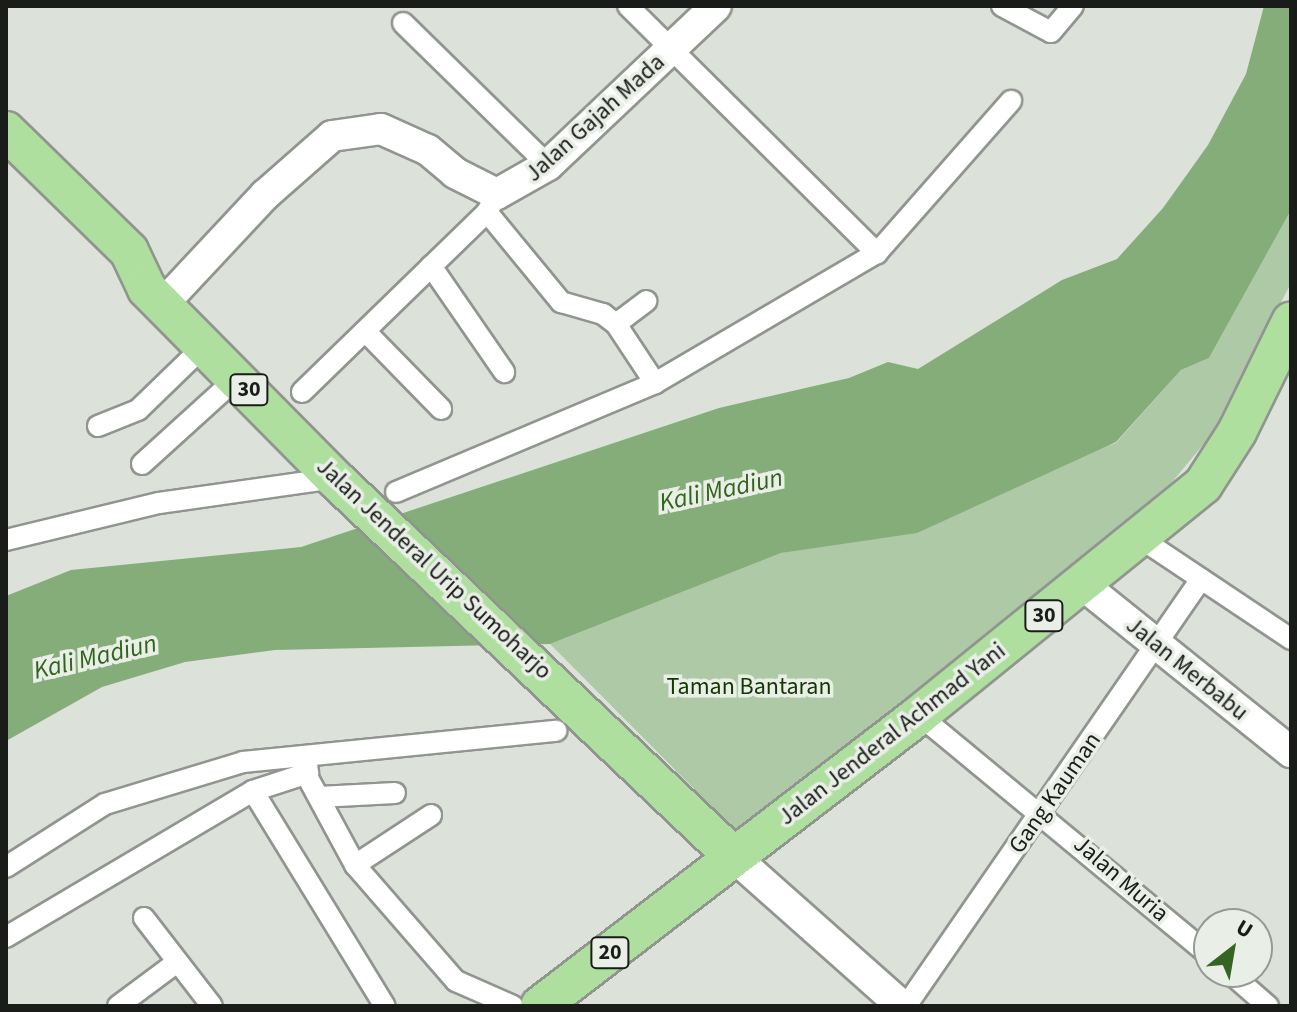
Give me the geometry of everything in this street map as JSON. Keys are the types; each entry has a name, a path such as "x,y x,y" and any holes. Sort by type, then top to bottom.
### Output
{"highway":[{"name":"Jalan Jenderal Urip Sumoharjo","path":"6,131 129,251 155,297"},
{"name":"Jalan Jenderal Urip Sumoharjo","path":"6,158 112,268 155,297 343,484 728,851"},
{"name":"Jalan Jenderal Achmad Yani","path":"728,851 919,715 1083,585 1212,474 1288,334"},
{"name":"20","path":"540,1006 728,851"}],"street":[{"path":"628,6 674,47 877,253"},
{"name":"Jalan Gajah Mada","path":"155,297 332,136 381,129 428,150 492,203 548,165 716,6"},
{"path":"1002,6 1051,32 1073,6"},
{"path":"403,23 548,165"},
{"path":"396,492 655,383 877,253 1011,101"},
{"path":"302,392 492,203 561,302 603,314 616,324 655,383"},
{"path":"431,266 504,372"},
{"path":"616,324 646,301"},
{"path":"365,331 441,409"},
{"path":"98,426 138,410 204,346"},
{"path":"142,464 237,378"},
{"path":"6,540 159,503 343,484"},
{"path":"1140,538 1291,639"},
{"name":"Gang Kauman","path":"904,1006 1042,812 1201,579"},
{"name":"Jalan Merbabu","path":"1083,585 1291,752"},
{"name":"Jalan Muria","path":"919,715 1042,812 1193,941"},
{"path":"6,867 105,804 243,762 307,764 556,731"},
{"path":"6,937 253,791 307,764"},
{"path":"307,764 319,797 355,865 456,981 513,1006"},
{"path":"253,791 385,1006"},
{"path":"319,797 395,793"},
{"path":"355,865 431,815"},
{"path":"728,851 904,1006"},
{"path":"144,918 212,1006"},
{"path":"118,1006 176,963"},
{"path":"1247,988 1268,1006"}],"green space":[{"name":"Taman Bantaran","path":"1291,210 1291,283 1212,434 1172,482 741,836 550,644 781,553 824,545 1116,443 1181,370 1209,358"}],"water":[{"name":"Kali Madiun","path":"1264,6 1291,6 1291,210 1209,358 1181,370 1116,442 917,533 781,553 550,644 275,650 185,662 102,687 6,741 6,596 71,570 301,547 719,408 849,378 888,362 918,369 1062,280 1117,259 1163,208 1208,145 1246,74"}]}
